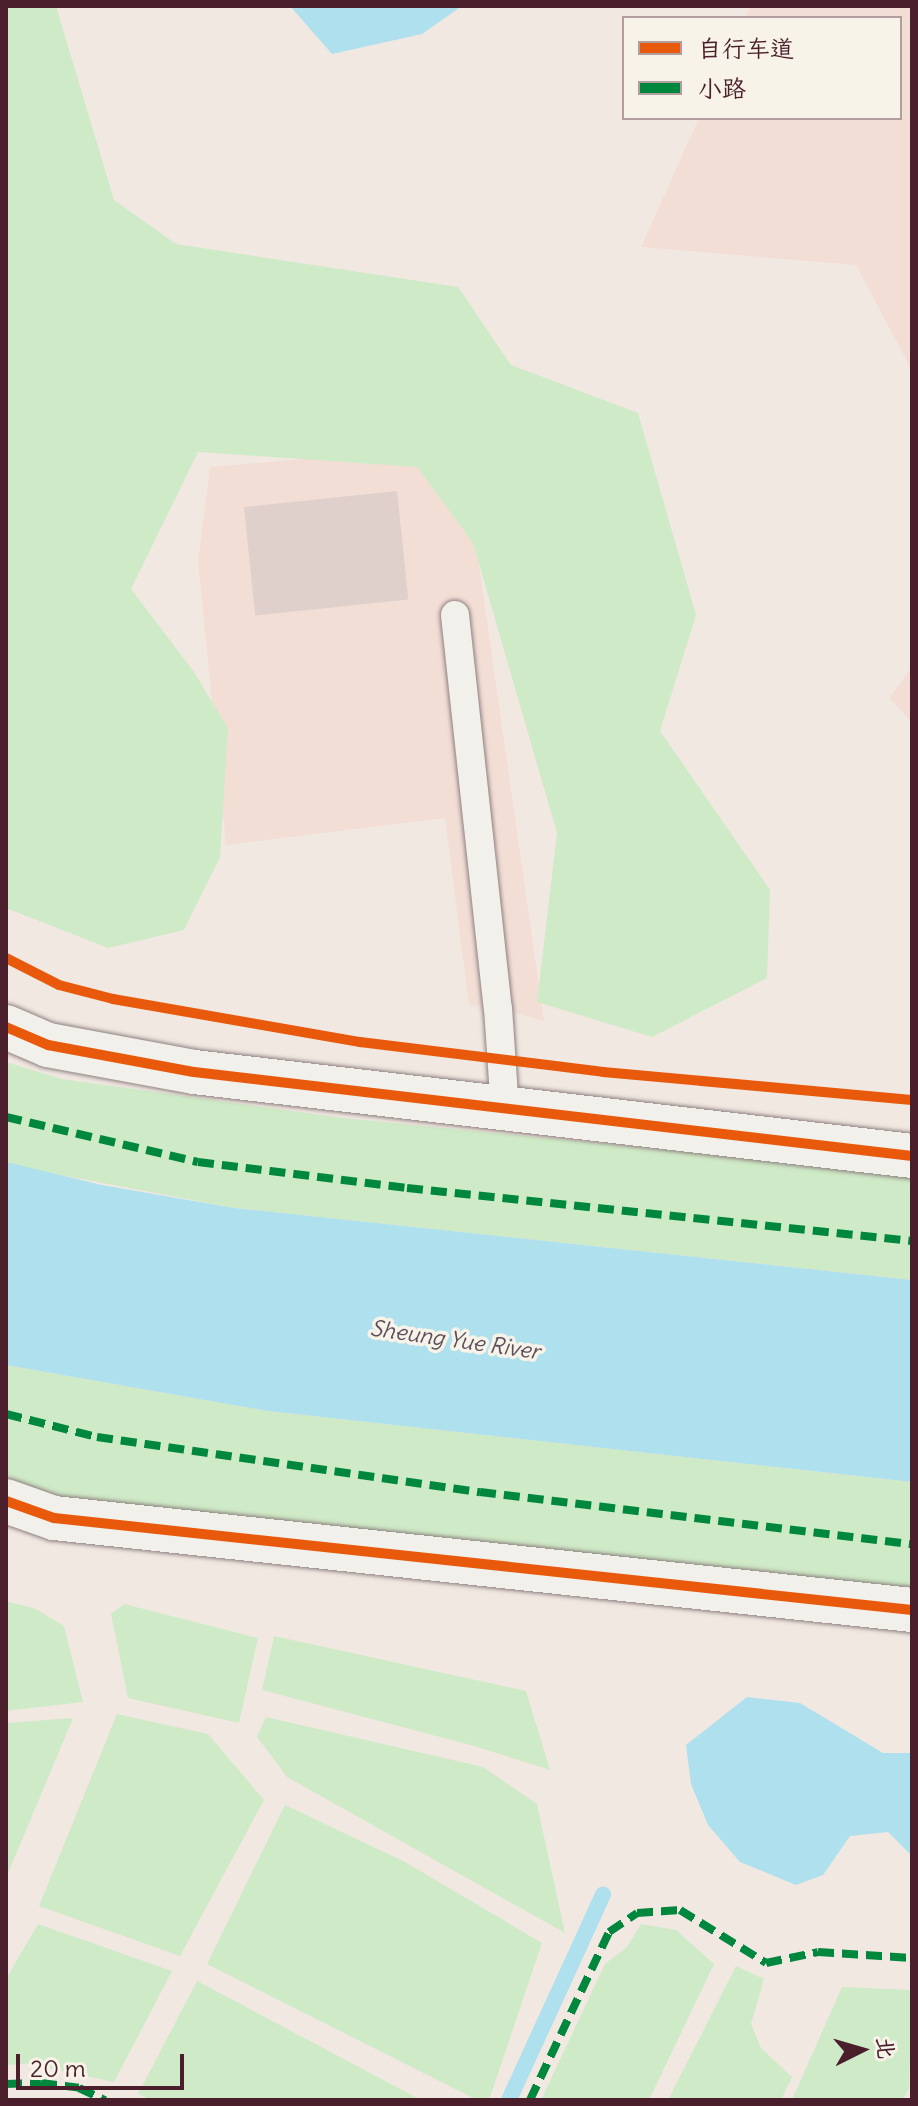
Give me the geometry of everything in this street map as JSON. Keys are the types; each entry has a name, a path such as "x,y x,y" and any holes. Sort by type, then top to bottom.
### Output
{"street":[{"path":"6,1027 48,1045 194,1072 505,1111 912,1156"},
{"path":"6,1501 54,1518 912,1610"}],"lane":[{"path":"455,615 498,1008 505,1111"}],"shaded area":[{"path":"750,6 912,6 912,371 856,265 641,247 698,120 902,120 902,16 746,16"},
{"path":"462,445 544,1021 498,1008 469,1005 445,818 226,845 198,562 210,467"},
{"path":"912,667 912,722 889,698"}],"green space":[{"path":"6,6 56,6 114,200 176,244 458,287 511,365 638,413 696,615 660,731 770,890 767,978 652,1037 537,1002 557,833 473,543 417,467 198,452 131,589 194,672 228,728 220,857 184,930 108,948 6,908"},
{"path":"6,1062 62,1079 343,1118 912,1174 912,1280 234,1208 29,1169 6,1162"},
{"path":"6,1365 268,1411 912,1482 912,1595 56,1506 6,1488"},
{"path":"6,1601 36,1609 64,1626 83,1702 6,1711"},
{"path":"124,1604 258,1638 239,1723 128,1698 111,1614"},
{"path":"274,1636 526,1691 550,1770 474,1746 262,1690"},
{"path":"117,1714 208,1734 264,1800 180,1956 39,1906"},
{"path":"266,1717 483,1767 537,1804 565,1933 287,1777 257,1737"},
{"path":"73,1718 6,1878 6,1723"},
{"path":"285,1805 405,1862 542,1943 489,2100 477,2100 207,1964"},
{"path":"38,1924 172,1971 114,2082 28,2064 6,2065 6,1979"},
{"path":"641,1924 676,1930 714,1964 649,2100 541,2100 605,1964 627,1947"},
{"path":"736,1966 764,1979 751,2024 761,2048 792,2077 781,2100 668,2100"},
{"path":"197,1981 421,2100 152,2100 138,2094"},
{"path":"842,1987 912,1990 909,2089 902,2100 792,2100"}],"water":[{"path":"290,6 462,6 422,34 332,54"},
{"name":"Sheung Yue River","path":"6,1162 102,1185 234,1208 912,1280 912,1482 268,1411 6,1365"},
{"path":"747,1697 800,1703 883,1753 912,1753 912,1856 888,1832 850,1836 823,1875 796,1885 740,1862 708,1825 691,1784 686,1745"}],"building":[{"path":"397,491 408,599 255,616 244,507"}],"waterway":[{"path":"509,2100 603,1895"}],"marked path":[{"path":"6,1117 198,1162 407,1188 912,1241"},
{"path":"6,1414 97,1437 480,1492 912,1544"},
{"path":"530,2100 609,1932 637,1913 680,1910 766,1963 818,1952 912,1958"},
{"path":"6,2084 41,2083 79,2088 105,2100"}],"cycle path":[{"path":"6,958 59,985 113,999 360,1042 603,1072 912,1100"},
{"path":"6,1027 48,1045 194,1072 912,1156"},
{"path":"6,1501 54,1518 912,1610"}]}
